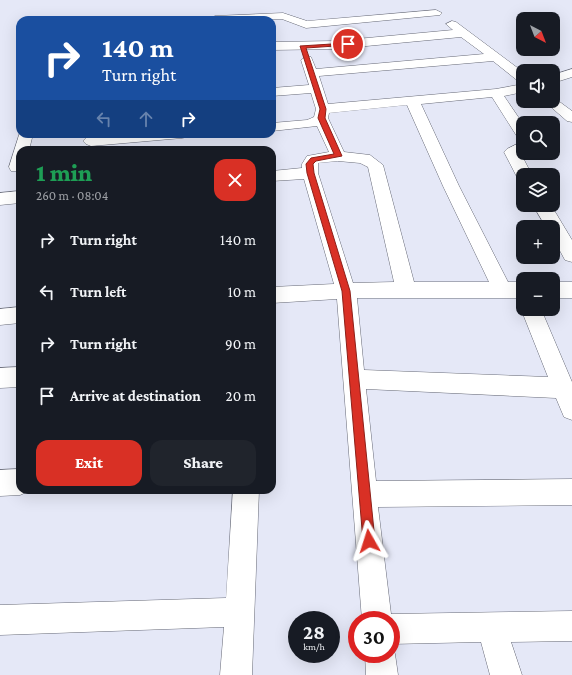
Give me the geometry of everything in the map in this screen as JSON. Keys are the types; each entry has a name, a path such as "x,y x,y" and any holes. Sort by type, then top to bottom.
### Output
{"street":[{"path":"292,6 300,23"},
{"path":"439,7 463,33 516,73"},
{"path":"276,16 283,16 300,23 318,24 439,7 522,64"},
{"path":"276,46 335,45 463,33"},
{"path":"302,46 312,73 322,113 338,156"},
{"path":"312,73 496,57"},
{"path":"560,77 572,73"},
{"path":"276,92 315,88"},
{"path":"322,113 412,100 496,93 516,89"},
{"path":"560,92 572,101"},
{"path":"496,93 516,124"},
{"path":"412,100 451,186 502,290"},
{"path":"560,108 572,118"},
{"path":"276,127 318,122 322,113"},
{"path":"90,142 136,138"},
{"path":"516,150 512,152 516,160"},
{"path":"376,611 346,291 310,173 310,164 313,160 338,156 364,158 375,165 406,290"},
{"path":"276,176 310,173"},
{"path":"0,199 16,197"},
{"path":"546,212 572,255"},
{"path":"276,294 406,290 516,290"},
{"path":"560,290 572,290"},
{"path":"0,317 16,315"},
{"path":"535,316 572,409"},
{"path":"0,378 16,377"},
{"path":"354,379 563,388"},
{"path":"0,483 16,482"},
{"path":"364,494 572,492"},
{"path":"236,675 246,494"},
{"path":"0,620 240,612"},
{"path":"400,629 572,626"},
{"path":"492,628 506,675"},
{"path":"381,663 382,675"}],"route":[{"path":"348,44 302,46 323,109 321,118 338,156 313,160 310,164 310,173 346,291 369,541"}]}
